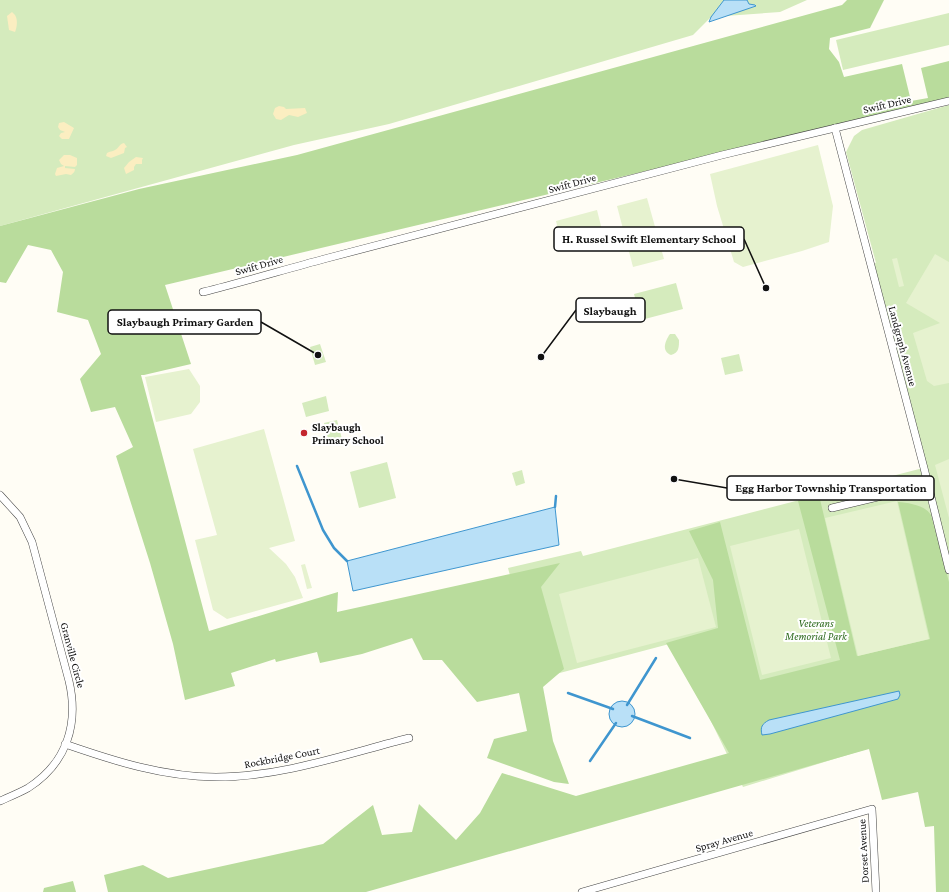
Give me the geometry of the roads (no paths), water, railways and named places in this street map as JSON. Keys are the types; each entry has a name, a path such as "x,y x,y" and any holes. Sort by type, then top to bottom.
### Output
{"street":[{"name":"Swift Drive","path":"202,292 255,279 303,264 722,155 949,101"},
{"name":"Landgraph Avenue","path":"835,128 949,570"},
{"path":"832,508 928,485"},
{"name":"Granville Circle","path":"0,494 20,517 32,542 73,697 72,723 65,744 55,762 28,788 0,801"},
{"name":"Rockbridge Court","path":"65,744 111,760 157,771 194,776 221,776 251,775 292,768 409,738"},
{"name":"Spray Avenue","path":"582,892 872,809"},
{"name":"Dorset Avenue","path":"872,809 876,892"}],"water":[{"path":"724,0 747,0 749,4 756,6 709,22"},
{"path":"555,507 559,545 353,591 347,561"},
{"path":"899,691 900,695 898,699 762,735 762,726 769,720"},
{"path":"622,701 631,705 635,714 631,723 622,727 613,723 609,714 613,705"}],"waterway":[{"path":"297,466 323,530 334,548 347,561"},
{"path":"555,507 556,496"},
{"path":"627,705 656,658"},
{"path":"568,693 613,709"},
{"path":"632,716 690,738"},
{"path":"590,761 616,723"}],"place":[{"name":"H. Russel Swift Elementary School","path":"766,288"},
{"name":"Slaybaugh Primary Garden","path":"318,355"},
{"name":"Slaybaugh","path":"541,357"},
{"name":"Slaybaugh Primary School","path":"304,433"},
{"name":"Egg Harbor Township Transportation","path":"674,479"}],"park label":[{"name":"Veterans Memorial Park","path":"816,629"}]}
